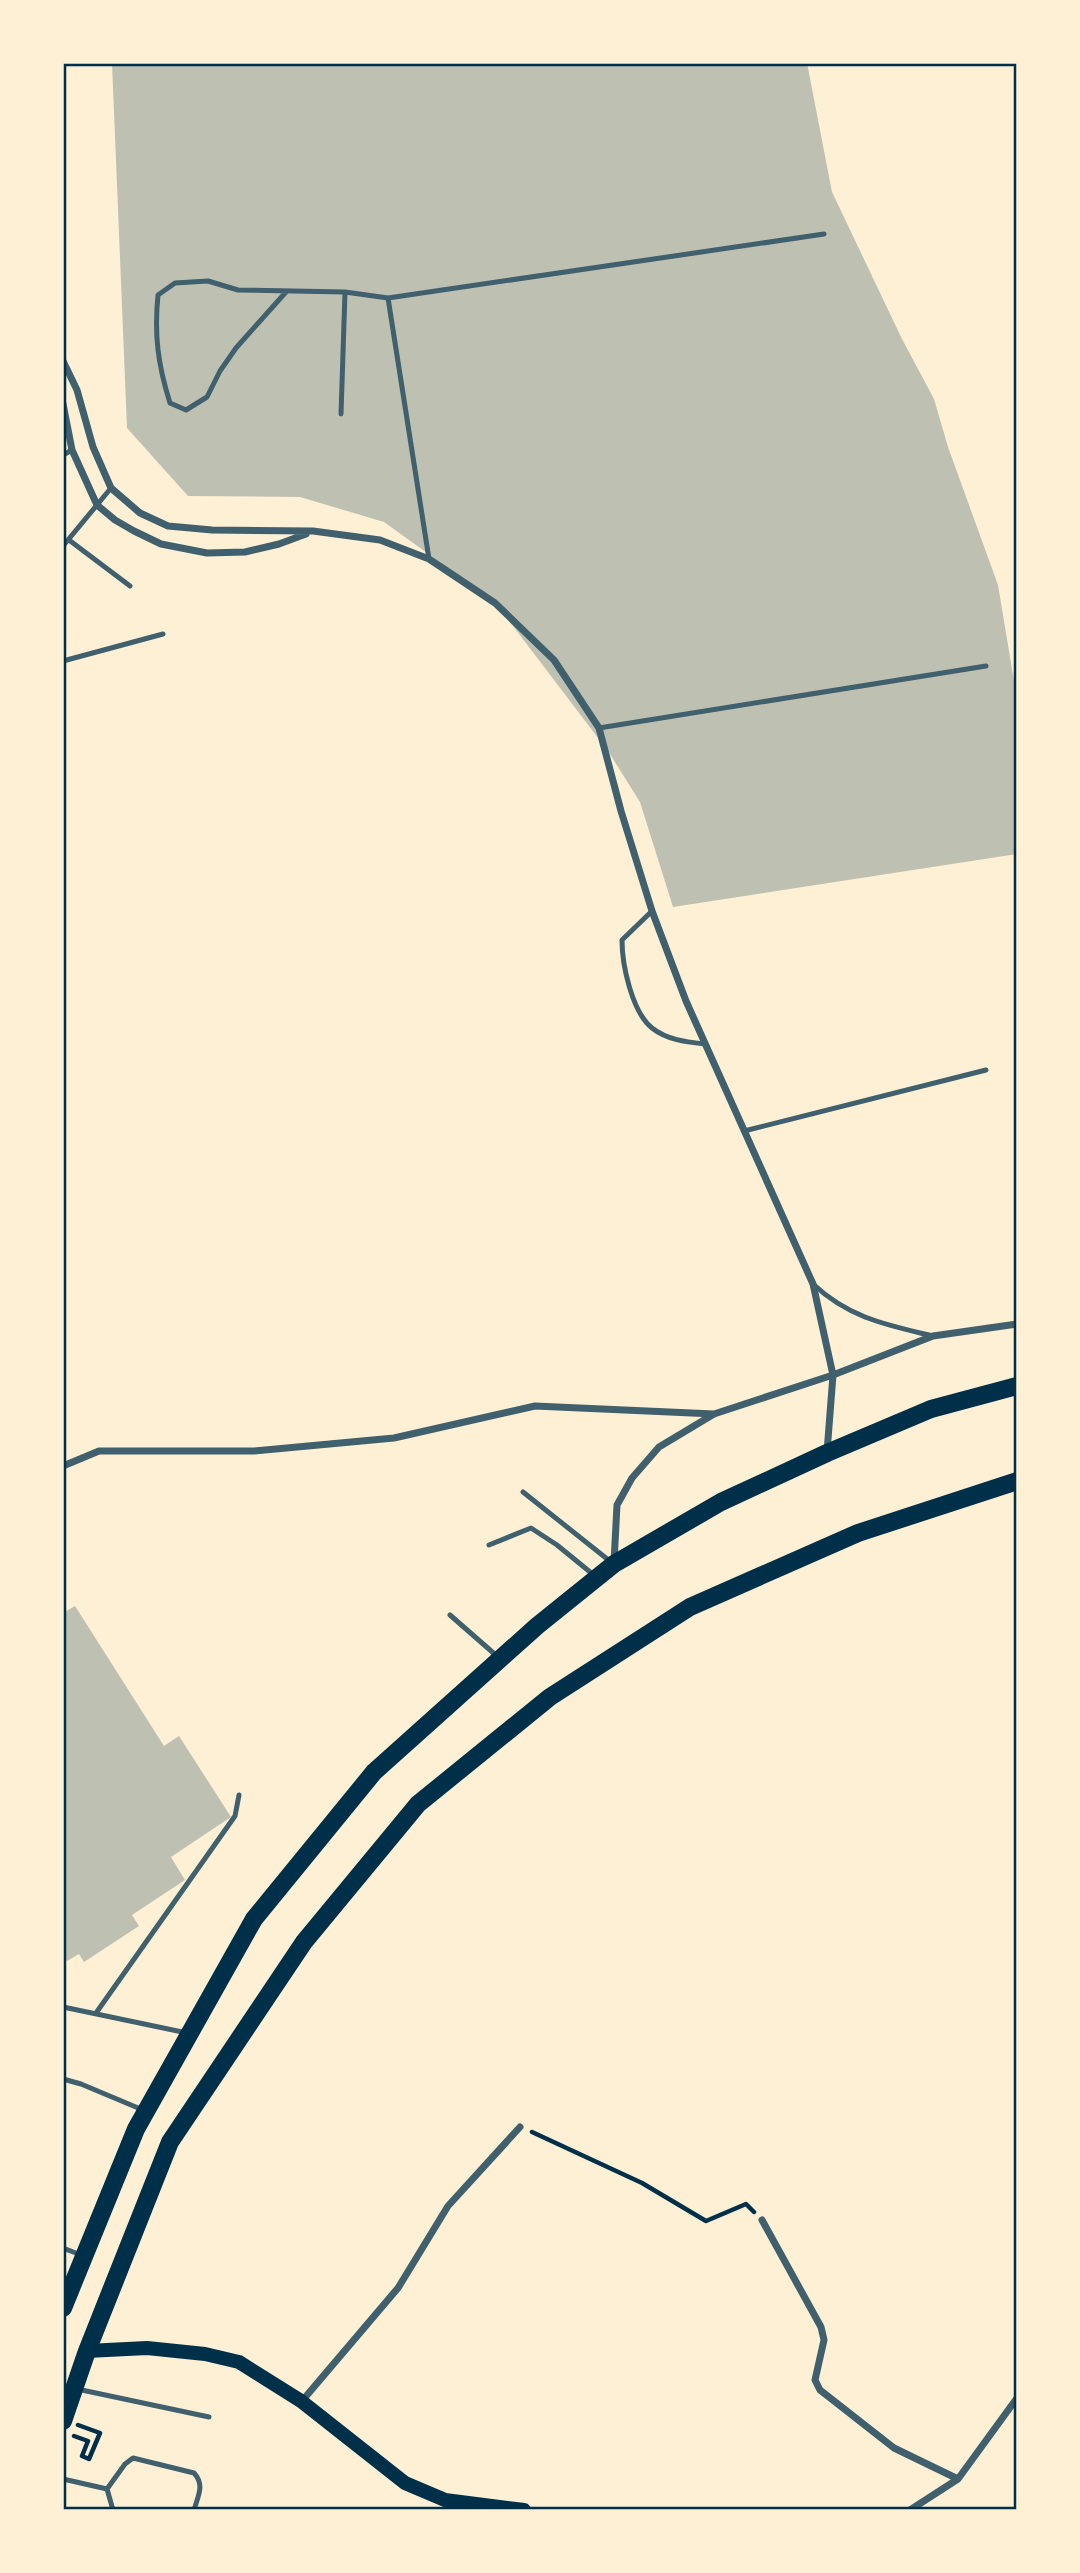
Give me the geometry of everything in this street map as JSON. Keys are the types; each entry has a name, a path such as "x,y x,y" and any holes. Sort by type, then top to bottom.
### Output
{"highway":[{"path":"63,2308 136,2129 254,1919 374,1772 501,1659 614,1564 721,1502 827,1452 931,1409 1017,1385"},
{"path":"63,2421 87,2351 170,2142 304,1942 418,1804 550,1697 690,1607 858,1533 1017,1481"}],"main road":[{"path":"87,2351 147,2348 205,2354 239,2362 302,2402 405,2483 446,2505 524,2510"}],"street":[{"path":"63,360 77,390 93,447 111,488 140,513 168,526 212,530 313,531 380,540 429,559 495,603 554,660 599,728 652,911 685,1001 813,1284 833,1375 827,1452"},
{"path":"63,404 72,450 97,505 115,520 161,544 207,553 245,552 279,544 313,531"},
{"path":"614,1564 617,1504 632,1478 659,1447 714,1414 833,1375 933,1336 1017,1324"},
{"path":"63,1466 99,1451 254,1451 394,1438 535,1406 714,1414"},
{"path":"302,2402 398,2288 448,2206 520,2127"},
{"path":"762,2220 821,2327 824,2340 815,2380 820,2390 894,2448 958,2479"},
{"path":"910,2510 958,2479 1017,2398"}],"lane":[{"path":"286,292 236,348 207,397 186,410 170,403 159,366 155,323 158,295 175,283 208,281 238,290 345,292 388,298 824,234"},
{"path":"341,415 345,292"},
{"path":"388,298 429,559"},
{"path":"63,455 72,450"},
{"path":"63,546 111,488"},
{"path":"69,540 130,586"},
{"path":"63,661 163,634"},
{"path":"599,728 986,666"},
{"path":"652,911 622,940 622,959 631,990 650,1027 681,1041 705,1044"},
{"path":"744,1131 986,1070"},
{"path":"813,1284 831,1302 869,1320 933,1336"},
{"path":"523,1492 614,1564"},
{"path":"489,1545 531,1528 597,1578"},
{"path":"450,1615 501,1659"},
{"path":"96,2013 235,1816 239,1795"},
{"path":"63,2007 190,2034"},
{"path":"63,2079 146,2112"},
{"path":"63,2248 84,2256"},
{"path":"74,2389 209,2417"},
{"path":"107,2489 125,2464 133,2458 194,2473 201,2487 194,2510"},
{"path":"63,2479 107,2489"},
{"path":"107,2489 113,2510"}],"path":[{"path":"520,2127 642,2183 706,2221 746,2204 762,2220"},
{"path":"88,2441 82,2456 89,2459 100,2433"}],"building":[{"path":"112,63 807,63 832,192 902,339 934,399 948,447 998,585 1017,699 1017,854 673,907 640,802 608,751 494,601 384,522 300,497 188,496 127,428"},
{"path":"75,1606 164,1746 179,1736 231,1817 171,1857 185,1880 132,1915 139,1926 84,1962 79,1954 67,1961 63,1955 63,1613"}]}
